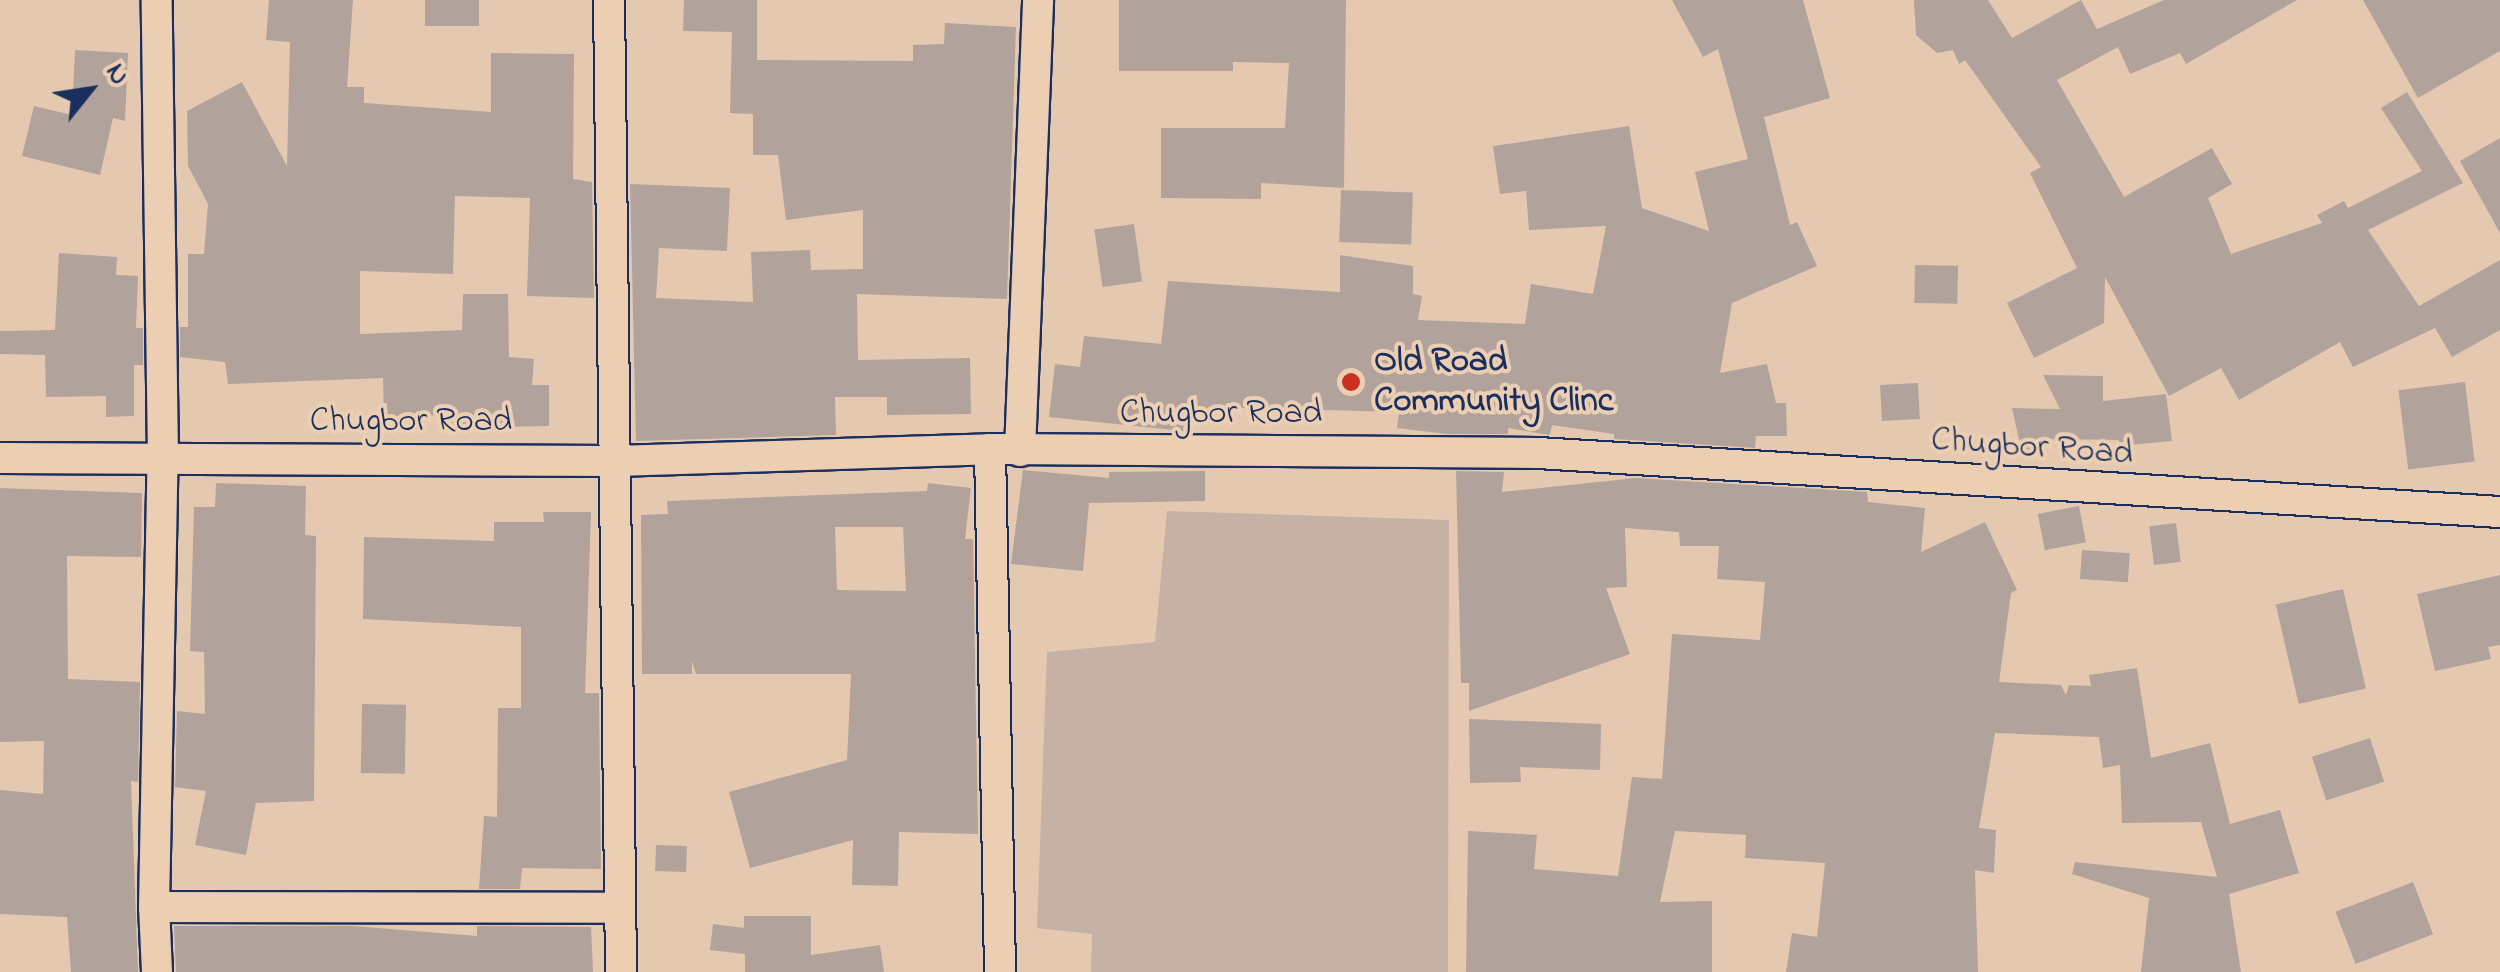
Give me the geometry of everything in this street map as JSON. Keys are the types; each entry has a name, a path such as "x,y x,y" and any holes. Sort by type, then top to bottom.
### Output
{"street":[{"path":"157,0 163,458 154,907 157,972"},
{"path":"609,0 620,972"},
{"path":"1000,972 1005,450 1038,0"},
{"name":"Chugbor Road","path":"0,458 616,461 1005,450 1538,452 2500,512"},
{"path":"154,907 618,908"}],"shaded area":[{"path":"1167,511 1449,520 1448,972 1091,972 1092,934 1037,928 1047,652 1155,642"}],"building":[{"path":"269,0 353,0 347,87 364,87 364,103 491,112 491,53 574,54 573,179 592,182 594,298 527,296 530,198 455,196 453,274 360,271 360,334 462,330 463,294 508,294 509,357 534,359 532,385 549,385 549,426 446,428 445,415 384,417 383,378 228,384 225,362 180,357 180,327 188,327 188,254 204,254 208,204 188,166 187,111 242,82 287,166 290,42 266,40"},
{"path":"425,0 479,0 479,26 425,26"},
{"path":"684,0 757,0 757,60 913,61 913,45 944,44 945,23 1016,27 1007,299 857,294 858,360 970,358 971,414 887,415 887,397 835,397 836,435 636,441 630,184 730,188 727,251 659,248 656,298 753,302 751,252 810,250 811,270 863,269 863,210 786,220 778,155 753,155 753,114 730,113 732,32 683,31"},
{"path":"1119,0 1346,0 1344,188 1261,183 1261,199 1161,198 1161,128 1285,128 1289,63 1233,62 1233,71 1119,71"},
{"path":"1672,0 1803,0 1830,98 1764,117 1790,225 1797,222 1817,266 1732,303 1720,373 1767,364 1776,403 1786,403 1787,436 1756,436 1755,448 1614,439 1614,434 1552,425 1550,435 1508,428 1508,434 1447,434 1397,428 1399,412 1213,407 1213,418 1185,418 1183,431 1049,417 1055,364 1080,367 1084,336 1161,344 1168,281 1340,292 1340,255 1413,266 1413,294 1422,296 1418,320 1525,324 1531,284 1593,294 1606,226 1529,230 1526,191 1500,194 1493,146 1629,126 1642,208 1709,231 1695,172 1748,159 1718,49 1703,57"},
{"path":"1914,0 1988,0 2012,38 2081,0 2097,29 2164,0 2297,0 2186,64 2180,53 2130,74 2118,47 2057,80 2124,197 2212,148 2232,184 2208,198 2231,254 2322,223 2317,215 2344,201 2348,208 2422,171 2381,108 2407,92 2463,183 2368,230 2419,306 2500,260 2500,330 2452,357 2435,328 2353,367 2340,342 2239,400 2221,368 2169,396 2105,277 2104,323 2034,358 2007,303 2077,268 2030,173 2041,167 1965,60 1959,64 1953,50 1937,53 1916,35"},
{"path":"2363,0 2500,0 2500,51 2418,98"},
{"path":"75,50 128,53 125,121 113,118 100,175 22,156 34,106 72,115"},
{"path":"2500,138 2500,233 2460,161"},
{"path":"1341,190 1413,193 1411,244 1339,242"},
{"path":"1134,224 1142,281 1102,287 1094,230"},
{"path":"59,253 117,257 116,275 138,276 136,328 143,328 143,365 134,365 134,416 106,417 106,396 46,397 45,355 0,354 0,331 55,330"},
{"path":"1915,265 1958,266 1957,304 1914,303"},
{"path":"2043,375 2103,376 2103,401 2166,394 2172,441 2120,446 2119,440 2045,439 2047,447 2022,453 2012,408 2060,409"},
{"path":"2465,382 2475,461 2408,470 2398,390"},
{"path":"1918,383 1920,419 1882,421 1880,385"},
{"path":"1023,470 1109,478 1109,472 1205,471 1205,501 1089,503 1083,571 1011,564"},
{"path":"1456,471 1504,472 1502,492 1636,478 1867,492 1868,502 1925,508 1921,552 1985,522 2017,590 2011,593 1999,682 2061,685 2066,695 2069,685 2091,686 2089,675 2137,668 2151,758 2210,743 2230,824 2280,810 2299,873 2229,894 2241,972 2141,972 2149,898 2072,874 2075,862 2217,877 2201,822 2122,823 2120,765 2103,768 2099,737 1995,733 1979,828 1996,830 1994,873 1975,870 1978,972 1786,972 1792,933 1817,937 1825,863 1745,858 1746,835 1675,831 1660,902 1712,901 1712,972 1466,972 1468,831 1537,835 1534,869 1618,876 1632,777 1662,779 1672,634 1760,640 1765,582 1717,579 1719,546 1680,546 1679,532 1625,528 1627,587 1606,588 1630,654 1469,711 1469,683 1461,683"},
{"path":"216,483 306,486 305,535 316,536 314,801 256,803 246,855 195,845 206,791 175,787 177,711 205,714 204,652 190,651 194,507 215,507"},
{"path":"928,483 971,488 965,539 973,539 978,834 899,832 898,886 852,885 853,840 750,868 729,792 847,760 851,674 696,674 692,661 692,674 642,674 641,515 668,514 667,501 927,491","holes":["835,527 903,527 906,591 837,590"]},
{"path":"0,488 142,493 141,557 67,556 68,679 140,682 138,782 131,781 138,972 71,972 67,917 0,914 0,790 43,794 44,741 0,742"},
{"path":"2079,506 2086,542 2045,550 2038,514"},
{"path":"543,512 591,512 585,693 599,693 601,869 522,868 520,889 479,889 484,816 497,817 498,708 521,708 521,627 363,619 364,537 494,541 494,522 544,522"},
{"path":"2176,523 2181,562 2154,565 2149,526"},
{"path":"2082,550 2130,553 2128,582 2080,579"},
{"path":"2500,575 2500,645 2488,647 2491,659 2435,671 2417,594"},
{"path":"2343,589 2366,688 2299,704 2276,605"},
{"path":"362,704 406,705 405,774 361,773"},
{"path":"1469,719 1601,724 1600,770 1520,767 1521,782 1470,783"},
{"path":"2370,738 2384,782 2326,801 2312,757"},
{"path":"656,845 687,846 686,872 655,871"},
{"path":"2413,882 2433,934 2356,964 2336,912"},
{"path":"744,916 811,916 811,955 880,945 884,972 745,972 745,954 710,950 713,924 744,928"},
{"path":"174,926 353,926 477,936 477,926 591,927 593,972 176,972"}],"place":[{"name":"Old Road Community Clinc","path":"1351,382"}]}
